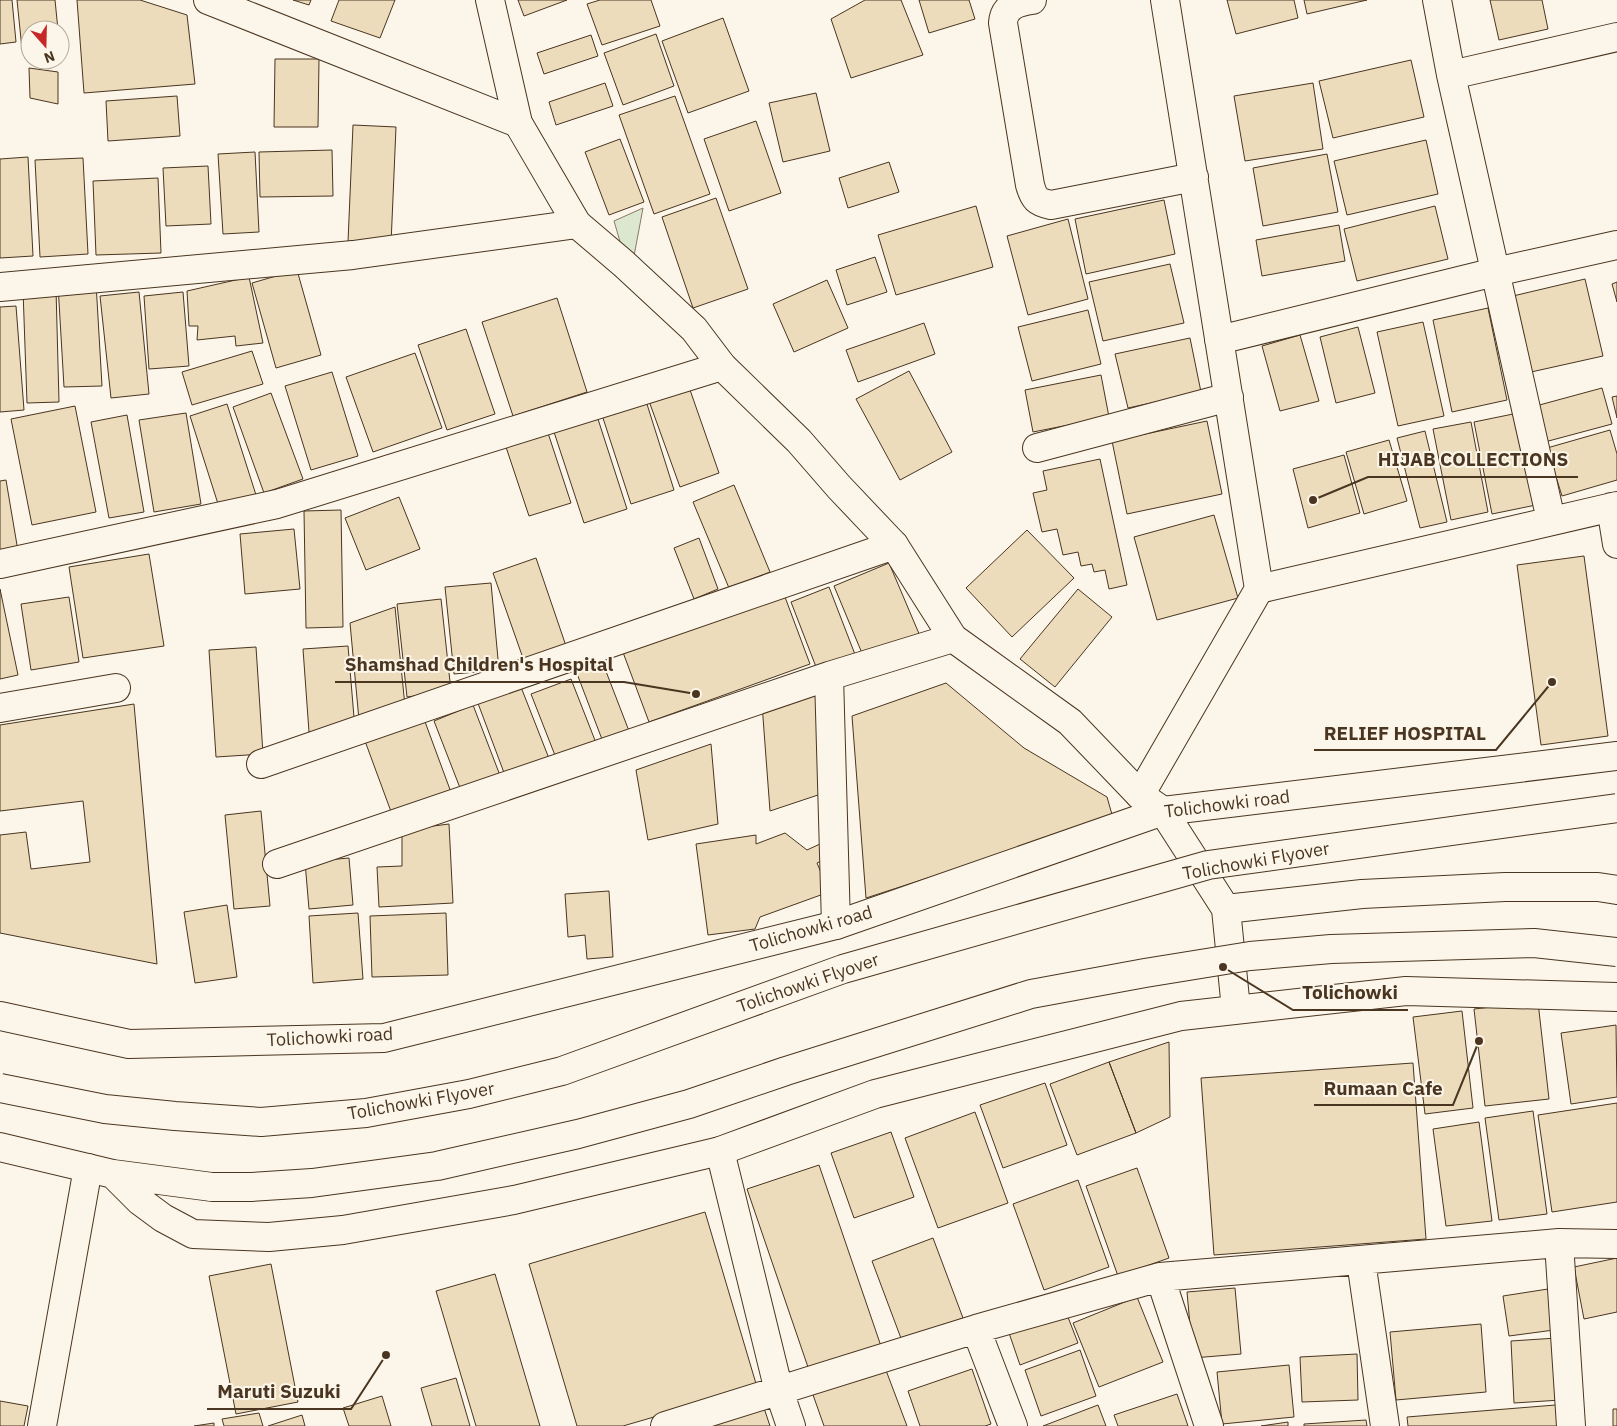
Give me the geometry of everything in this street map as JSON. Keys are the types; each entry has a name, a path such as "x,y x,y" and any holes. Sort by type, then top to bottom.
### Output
{"street":[{"path":"208,0 518,123"},
{"path":"490,0 518,123 577,224 624,264 694,329 722,366 799,442 894,545 953,638 1070,722 1140,795 1163,810 1226,909 1236,1009"},
{"path":"1032,0 1009,8 1003,14 1002,23 1033,197 1038,202 1051,205 1194,177"},
{"path":"1140,795 1259,589 1165,0"},
{"path":"1437,0 1451,75 1551,520"},
{"path":"1451,75 1617,37"},
{"path":"0,287 353,255 577,224"},
{"path":"1219,340 1495,272 1617,245"},
{"path":"0,564 277,504 722,366"},
{"path":"1036,448 1229,397"},
{"path":"1259,589 1614,506 1617,544"},
{"path":"261,764 894,545"},
{"path":"277,864 829,676 953,638"},
{"path":"829,676 836,925"},
{"path":"0,708 116,688"},
{"name":"Tolichowki road","path":"0,1016 129,1044 384,1038 836,925 1163,810 1617,756"},
{"name":"Tolichowki Flyover","path":"0,1088 105,1109 261,1122 366,1113 469,1094 562,1071 843,969 1208,865 1617,808"},
{"path":"1226,909 1390,893 1505,887 1598,887 1617,890"},
{"path":"0,1147 100,1171 212,1186 251,1188 312,1183 446,1164 578,1134 690,1104 786,1071 1031,994 1145,973 1250,956 1331,949 1534,943 1617,952"},
{"path":"100,1171 163,1218 193,1234 268,1237 343,1230 514,1200 720,1151 875,1094 1181,1016 1406,991 1617,997"},
{"path":"720,1151 780,1391 791,1426"},
{"path":"42,1426 100,1171"},
{"path":"665,1426 976,1328 1160,1277 1559,1243 1617,1244"},
{"path":"1559,1243 1571,1426"},
{"path":"1361,1261 1385,1426"},
{"path":"1160,1277 1209,1426"},
{"path":"976,1328 1013,1426"}],"green space":[{"path":"643,208 631,272 628,269 614,221"}],"building":[{"path":"0,0 12,0 16,42 0,44"},
{"path":"17,0 55,0 57,20 20,20 20,29"},
{"path":"77,0 140,0 187,15 195,84 84,93"},
{"path":"293,0 311,0 309,5"},
{"path":"339,0 395,0 380,38 331,21"},
{"path":"518,0 567,0 524,16"},
{"path":"600,0 651,0 660,26 602,45 587,4"},
{"path":"865,0 901,0 923,55 851,78 831,19"},
{"path":"919,0 969,0 975,19 929,33"},
{"path":"1227,0 1294,0 1298,18 1236,34"},
{"path":"1304,0 1367,0 1307,14"},
{"path":"1490,0 1542,0 1548,29 1499,40"},
{"path":"723,18 749,91 688,113 662,41"},
{"path":"656,34 674,86 623,105 604,53"},
{"path":"591,35 598,56 544,74 537,53"},
{"path":"275,59 319,59 318,127 274,127"},
{"path":"1411,60 1424,117 1333,138 1319,81"},
{"path":"29,70 58,72 58,104 30,98"},
{"path":"605,83 613,106 556,125 549,102"},
{"path":"1313,83 1323,149 1245,161 1234,96"},
{"path":"816,93 830,151 783,162 769,103"},
{"path":"177,96 180,136 108,141 106,101"},
{"path":"675,96 710,194 654,214 619,115"},
{"path":"756,121 781,193 729,211 704,139"},
{"path":"353,125 396,127 391,244 348,242"},
{"path":"620,139 644,202 609,215 585,152"},
{"path":"1426,140 1438,194 1347,215 1334,161"},
{"path":"332,150 333,196 260,197 259,152"},
{"path":"255,152 259,232 223,234 218,154"},
{"path":"1327,154 1338,212 1263,226 1253,168"},
{"path":"28,157 33,256 0,258 0,159"},
{"path":"83,158 88,254 40,257 35,160"},
{"path":"889,162 899,192 848,208 839,178"},
{"path":"208,166 211,224 166,226 163,168"},
{"path":"158,178 161,253 96,255 93,181"},
{"path":"716,198 748,289 693,308 662,217"},
{"path":"1164,200 1175,254 1086,274 1075,219"},
{"path":"976,206 993,267 896,295 878,235"},
{"path":"1435,206 1448,259 1357,281 1344,229"},
{"path":"1068,219 1088,299 1028,315 1007,236"},
{"path":"1339,225 1345,261 1262,276 1256,240"},
{"path":"875,257 887,292 847,305 836,270"},
{"path":"1170,264 1184,323 1103,341 1089,282"},
{"path":"297,270 321,355 276,368 252,283"},
{"path":"249,277 263,343 236,346 235,336 197,340 198,326 189,326 187,291"},
{"path":"1585,279 1603,356 1531,372 1513,296"},
{"path":"827,280 848,328 794,352 773,304"},
{"path":"1617,282 1617,302 1612,284"},
{"path":"96,283 102,386 64,387 58,285"},
{"path":"56,289 59,402 27,403 23,290"},
{"path":"139,292 149,394 111,398 100,296"},
{"path":"183,292 189,366 149,369 144,296"},
{"path":"557,298 587,392 513,416 482,322"},
{"path":"16,306 24,410 0,412 0,307"},
{"path":"1488,308 1507,400 1452,412 1433,320"},
{"path":"1088,310 1101,364 1032,381 1018,327"},
{"path":"1423,322 1444,416 1398,426 1377,332"},
{"path":"924,323 935,354 858,382 846,350"},
{"path":"1358,327 1375,393 1336,403 1320,337"},
{"path":"466,329 495,414 447,430 418,345"},
{"path":"1300,335 1319,401 1280,411 1262,346"},
{"path":"1190,338 1201,392 1128,408 1115,354"},
{"path":"252,351 263,384 192,405 182,372"},
{"path":"415,353 442,428 373,452 346,377"},
{"path":"909,371 952,452 900,480 856,399"},
{"path":"332,372 358,456 311,470 285,386"},
{"path":"1101,375 1109,417 1033,432 1025,390"},
{"path":"689,387 719,473 680,487 649,401"},
{"path":"1602,388 1612,424 1541,443 1532,407"},
{"path":"271,393 303,479 264,493 233,407"},
{"path":"1617,396 1617,418 1612,397"},
{"path":"646,401 674,490 631,504 602,415"},
{"path":"227,404 256,495 219,507 190,416"},
{"path":"75,406 96,512 32,525 11,419"},
{"path":"186,413 201,504 154,512 139,420"},
{"path":"1518,413 1536,505 1492,514 1474,422"},
{"path":"127,415 144,512 109,518 91,422"},
{"path":"597,416 627,509 584,523 553,429"},
{"path":"1207,421 1222,494 1127,514 1112,441"},
{"path":"1471,422 1488,512 1451,520 1433,429"},
{"path":"1610,430 1617,454 1617,480 1562,496 1547,448"},
{"path":"1425,431 1447,522 1420,528 1397,438"},
{"path":"548,433 571,503 529,516 506,447"},
{"path":"1389,440 1407,501 1364,514 1346,452"},
{"path":"1344,455 1360,513 1308,528 1293,469"},
{"path":"1100,459 1127,585 1109,589 1105,570 1094,572 1092,564 1081,566 1078,552 1063,555 1057,529 1042,532 1033,493 1047,490 1043,471"},
{"path":"6,480 18,551 0,554 0,481"},
{"path":"734,485 770,572 729,588 693,502"},
{"path":"399,497 420,549 366,570 345,518"},
{"path":"341,510 343,627 306,628 304,511"},
{"path":"1214,515 1238,598 1157,620 1134,537"},
{"path":"294,529 300,589 245,594 240,534"},
{"path":"1027,530 1074,578 1012,637 966,588"},
{"path":"699,538 718,589 694,599 674,548"},
{"path":"149,554 164,646 83,658 69,567"},
{"path":"1584,556 1608,736 1541,745 1517,565"},
{"path":"536,558 566,646 524,661 493,573"},
{"path":"889,563 920,636 864,658 834,586"},
{"path":"491,583 499,670 454,674 445,587"},
{"path":"829,587 856,657 818,672 791,602"},
{"path":"0,589 18,675 0,679"},
{"path":"782,589 810,664 649,722 621,647"},
{"path":"1078,589 1112,617 1055,687 1020,659"},
{"path":"69,597 79,662 31,670 21,604"},
{"path":"441,599 451,691 407,697 397,604"},
{"path":"395,607 405,706 359,720 350,623"},
{"path":"348,646 355,729 309,732 303,649"},
{"path":"256,647 263,754 216,757 209,650"},
{"path":"602,661 629,731 603,742 576,671"},
{"path":"571,679 598,748 558,763 531,694"},
{"path":"519,682 550,761 506,778 476,698"},
{"path":"946,683 1024,748 1107,797 1113,818 866,898 852,716"},
{"path":"819,694 821,794 770,811 762,704"},
{"path":"134,704 157,964 0,933 0,835 26,832 31,869 90,862 83,801 0,811 0,725"},
{"path":"473,705 501,778 462,793 434,721"},
{"path":"424,719 452,795 393,817 365,741"},
{"path":"711,744 718,824 648,840 636,770"},
{"path":"261,811 270,906 234,909 225,815"},
{"path":"449,824 453,903 379,907 377,867 402,866 402,830"},
{"path":"785,833 807,850 820,844 828,858 817,863 829,892 760,917 755,929 708,935 696,844 756,835 756,844"},
{"path":"349,858 353,905 309,909 305,862"},
{"path":"609,891 613,957 587,959 585,935 568,937 565,894"},
{"path":"227,905 237,977 195,983 184,912"},
{"path":"358,913 363,979 313,983 309,916"},
{"path":"446,913 448,975 372,977 370,916"},
{"path":"1538,1002 1549,1099 1485,1106 1474,1009"},
{"path":"1462,1011 1473,1108 1425,1114 1413,1017"},
{"path":"1616,1025 1617,1097 1571,1104 1561,1033"},
{"path":"1169,1042 1170,1117 1136,1133 1109,1062"},
{"path":"1109,1062 1136,1133 1077,1155 1050,1084"},
{"path":"1413,1063 1426,1239 1214,1255 1201,1078"},
{"path":"1045,1083 1067,1145 1003,1168 980,1105"},
{"path":"1617,1103 1617,1202 1552,1212 1538,1115"},
{"path":"1533,1111 1547,1214 1499,1220 1485,1118"},
{"path":"975,1112 1008,1203 938,1228 905,1138"},
{"path":"1479,1122 1492,1221 1446,1226 1433,1129"},
{"path":"891,1132 914,1197 854,1218 831,1153"},
{"path":"819,1165 882,1349 810,1373 747,1189"},
{"path":"1137,1168 1169,1258 1118,1276 1086,1186"},
{"path":"1078,1180 1109,1267 1044,1290 1013,1204"},
{"path":"705,1212 757,1387 623,1426 577,1426 529,1264"},
{"path":"933,1238 963,1318 902,1341 872,1261"},
{"path":"1617,1258 1617,1312 1584,1319 1574,1267"},
{"path":"271,1264 298,1402 236,1414 209,1276"},
{"path":"495,1274 540,1426 476,1426 436,1291"},
{"path":"1235,1288 1241,1354 1193,1358 1187,1292"},
{"path":"1548,1289 1554,1330 1509,1336 1503,1296"},
{"path":"1137,1297 1163,1362 1099,1387 1073,1323"},
{"path":"1066,1312 1078,1343 1020,1365 1009,1333"},
{"path":"1481,1324 1486,1392 1396,1400 1390,1332"},
{"path":"1557,1338 1561,1400 1514,1403 1511,1341"},
{"path":"1080,1350 1096,1396 1041,1416 1025,1370"},
{"path":"1357,1354 1358,1400 1302,1402 1300,1357"},
{"path":"884,1365 907,1426 824,1426 812,1392"},
{"path":"1289,1365 1294,1417 1222,1424 1217,1372"},
{"path":"972,1369 991,1424 985,1426 920,1426 908,1391"},
{"path":"456,1378 470,1426 432,1426 421,1388"},
{"path":"1177,1394 1188,1426 1118,1426 1114,1415"},
{"path":"382,1396 391,1426 349,1426 343,1408"},
{"path":"761,1399 770,1426 688,1426"},
{"path":"0,1401 28,1406 24,1426 0,1426"},
{"path":"1568,1404 1570,1426 1408,1426 1407,1417"},
{"path":"1098,1405 1106,1426 1043,1426"},
{"path":"1613,1409 1617,1409 1617,1426 1613,1426"},
{"path":"259,1413 263,1426 224,1426 222,1419"},
{"path":"302,1415 305,1426 268,1426"},
{"path":"1366,1420 1367,1426 1304,1426 1304,1424"},
{"path":"1288,1422 1288,1426 1261,1426"},
{"path":"214,1423 214,1426 194,1426"}],"place":[{"name":"HIJAB COLLECTIONS","path":"1313,500"},
{"name":"RELIEF HOSPITAL","path":"1552,682"},
{"name":"Shamshad Children's Hospital","path":"696,694"},
{"name":"Tolichowki","path":"1223,967"},
{"name":"Rumaan Cafe","path":"1479,1041"},
{"name":"Maruti Suzuki","path":"386,1355"}]}
